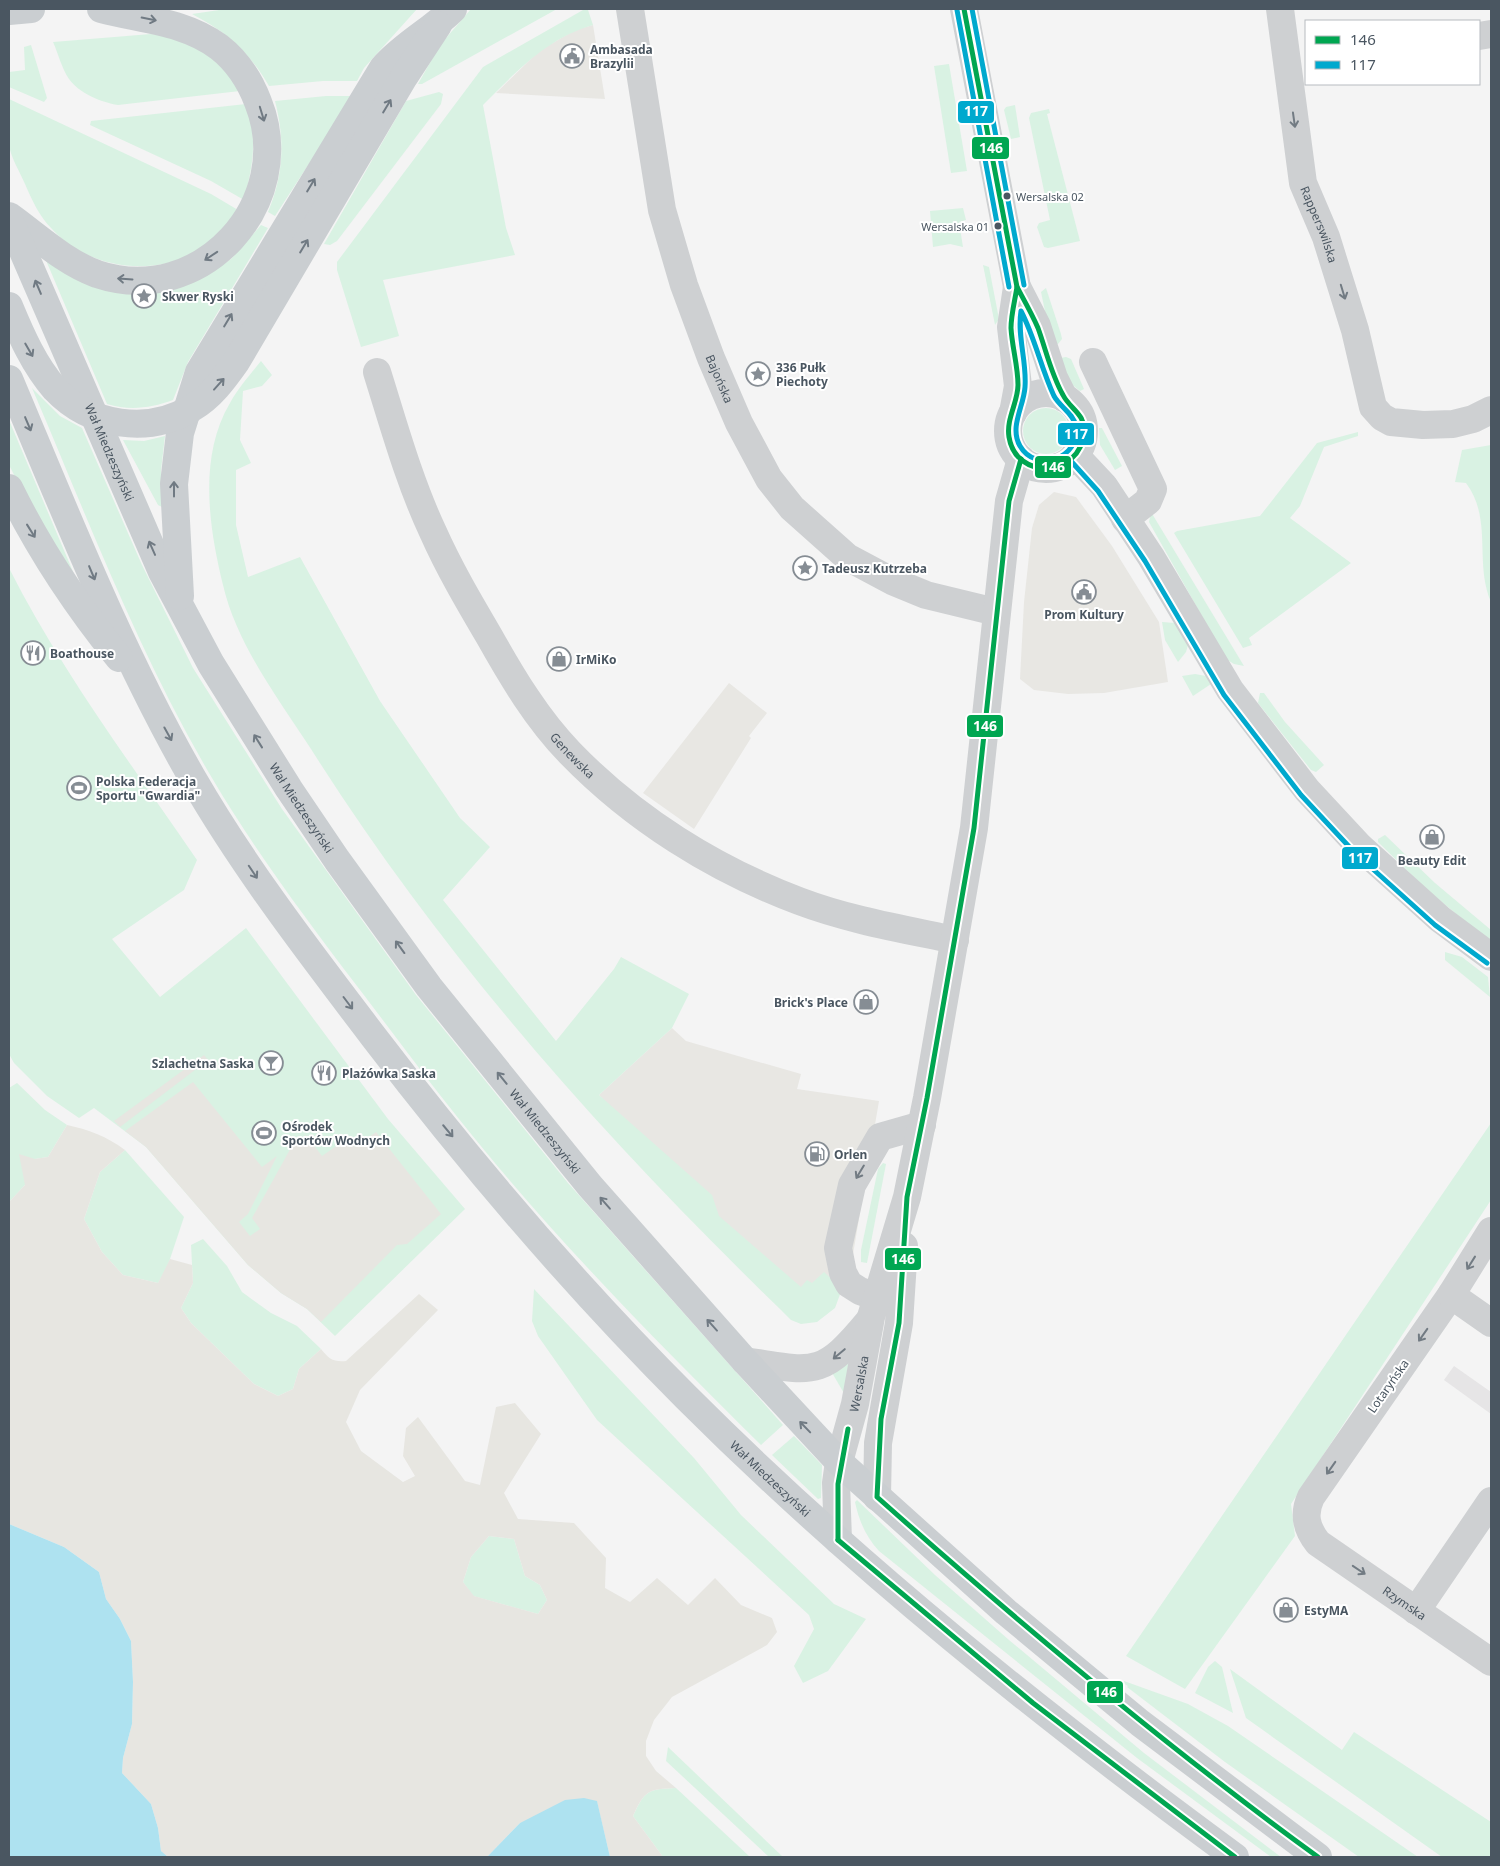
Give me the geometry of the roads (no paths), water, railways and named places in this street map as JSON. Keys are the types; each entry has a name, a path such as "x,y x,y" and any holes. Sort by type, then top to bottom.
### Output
{"main road":[{"path":"9,11 31,9"},
{"path":"9,217 78,266 98,274 139,280 174,276 200,264 234,238 251,213 262,188 268,150 267,131 264,115 254,91 241,70 219,47 200,35 179,26 101,9"},
{"path":"181,608 174,484 178,448 188,403 199,372 215,342 383,68 401,49 445,17"},
{"path":"9,306 24,342 55,389 84,411 116,422 131,424 172,418 192,408 206,398 236,362 404,77 445,17"},
{"name":"Wał Miedzeszyński","path":"9,217 126,490 181,608 231,698 289,789 342,867 429,987 590,1186 745,1361 839,1462 1006,1612 1140,1723 1244,1804 1318,1857"},
{"name":"Wał Miedzeszyński","path":"9,379 124,648 195,783 257,878 325,973 435,1115 612,1321 688,1399 838,1540 918,1610 1015,1689 1152,1796 1235,1857"},
{"path":"9,488 26,523 82,612 145,690"}],"street":[{"name":"Bajońska","path":"630,9 665,219 684,285 711,358 739,423 769,479 792,508 847,557 892,582 926,595 996,612"},
{"path":"964,9 1017,287 1037,326 1054,378 1071,405 1084,434 1075,455 1066,463 1055,468 1031,466 1021,459 1013,449 1008,438 1008,425 1013,413 1018,386 1011,327 1017,287"},
{"name":"Rapperswilska","path":"1280,9 1297,70 1303,183 1326,237 1354,330 1373,407 1382,417 1398,423 1453,424 1473,419 1491,410"},
{"path":"1093,362 1152,488 1148,501 1125,519"},
{"name":"Genewska","path":"377,372 399,444 431,529 445,559 516,684 570,753 601,782 656,826 680,843 748,880 800,901 861,920 955,940"},
{"path":"1071,405 1107,391"},
{"path":"1013,413 1020,403 1030,396 1041,393 1053,394 1071,405"},
{"path":"1075,455 1104,486 1151,557 1230,690 1307,790 1360,846 1440,919 1491,958"},
{"name":"Wersalska","path":"838,1540 836,1484 839,1462 883,1302 907,1197 922,1125 974,828 1009,501 1021,459"},
{"path":"883,1302 860,1292 849,1284 843,1273 838,1248 852,1185 880,1137 922,1125"},
{"name":"Lotaryńska","path":"1318,1542 1308,1526 1306,1516 1311,1497 1451,1295 1491,1232"},
{"path":"1451,1295 1491,1323"},
{"name":"Wersalska","path":"745,1361 789,1368 805,1369 819,1367 832,1360 847,1348 883,1302"},
{"name":"Wersalska","path":"877,1497 878,1443 899,1323 883,1302"},
{"path":"1416,1610 1491,1501"},
{"name":"Rzymska","path":"1318,1542 1491,1662"}],"water":[{"path":"9,1524 64,1547 99,1572 106,1599 120,1619 131,1641 133,1682 132,1724 123,1758 122,1773 151,1804 158,1828 161,1851 168,1857 9,1857"},
{"path":"584,1798 597,1801 610,1857 487,1857 520,1823 565,1800"}],"place":[{"name":"Ambasada Brazylii","path":"572,56"},
{"name":"Wersalska 02","path":"1007,196"},
{"name":"Wersalska 01","path":"998,226"},
{"name":"Skwer Ryski","path":"144,296"},
{"name":"336 Pułk Piechoty","path":"758,374"},
{"name":"Tadeusz Kutrzeba","path":"805,568"},
{"name":"Prom Kultury","path":"1084,592"},
{"name":"Boathouse","path":"33,653"},
{"name":"IrMiKo","path":"559,659"},
{"name":"Polska Federacja Sportu \"Gwardia\"","path":"79,788"},
{"name":"Beauty Edit","path":"1432,837"},
{"name":"Brick's Place","path":"866,1002"},
{"name":"Szlachetna Saska","path":"271,1063"},
{"name":"Plażówka Saska","path":"324,1073"},
{"name":"Ośrodek Sportów Wodnych","path":"264,1133"},
{"name":"Orlen","path":"817,1154"},
{"name":"EstyMA","path":"1286,1610"}]}
